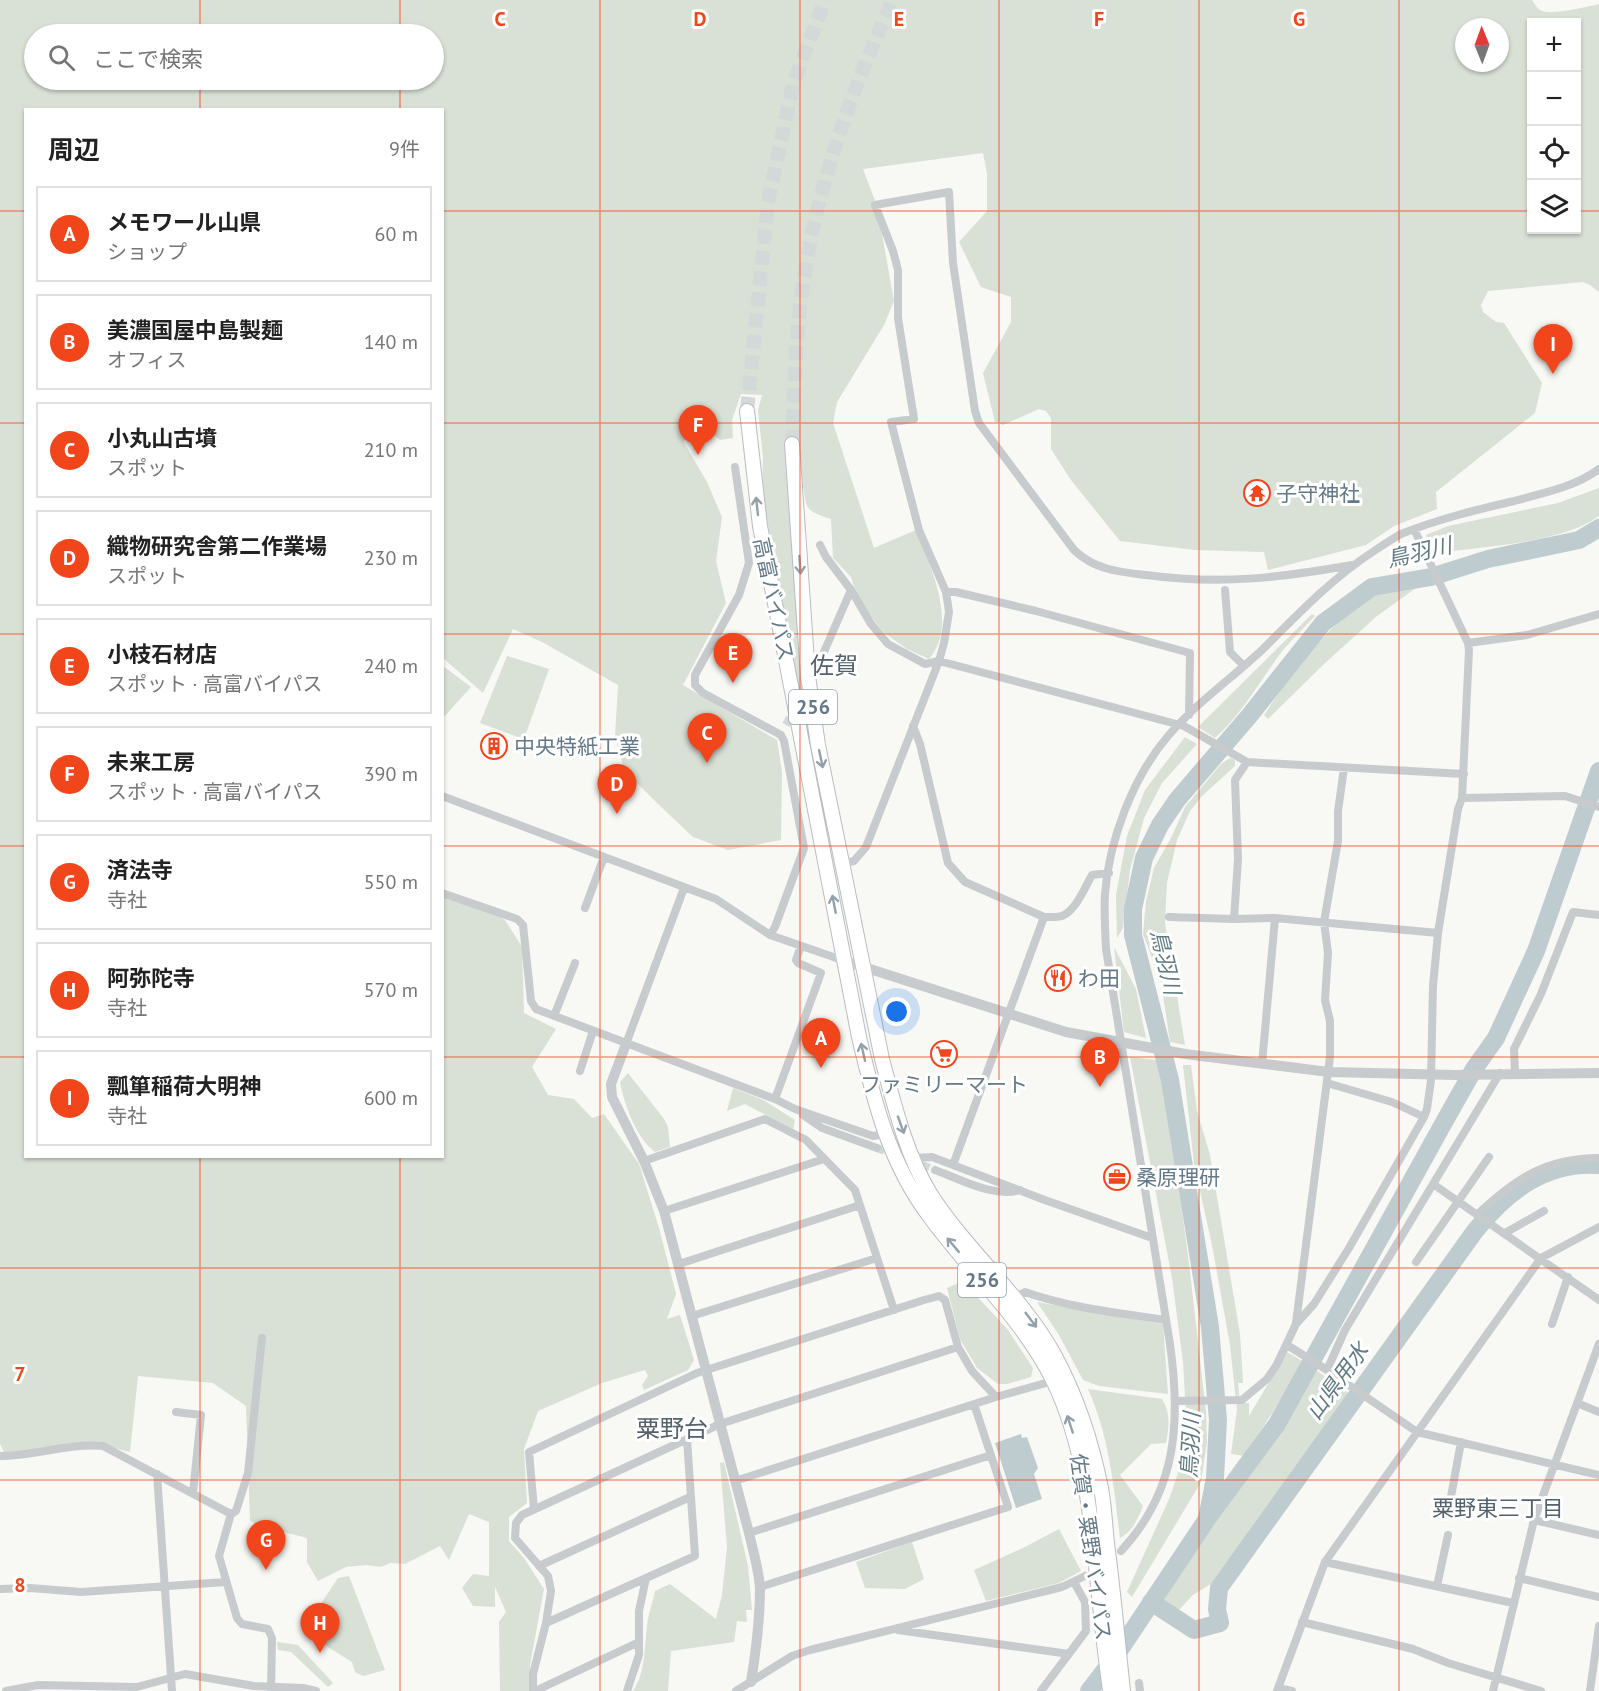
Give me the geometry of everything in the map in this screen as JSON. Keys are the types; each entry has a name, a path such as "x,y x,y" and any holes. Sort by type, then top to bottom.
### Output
{"highway":[{"name":"高富バイパス","path":"747,411 760,526 845,961"},
{"name":"高富バイパス","path":"792,444 808,676 818,745 844,863 863,966"},
{"name":"佐賀・粟野バイパス","path":"845,961 859,1037 884,1134 907,1181 929,1216 1035,1347 1070,1421 1082,1465 1110,1691"},
{"name":"佐賀・粟野バイパス","path":"863,966 894,1108 913,1158 930,1193 960,1234 1038,1329 1055,1356 1083,1419 1101,1489 1123,1691"}],"street":[{"path":"844,863 854,861 866,847 939,661 949,612 946,592 920,530 891,422 914,419 898,318 898,270 893,250 875,205 949,192 953,263 975,411 979,423 1074,550 1084,560 1096,566 1117,571 1186,580 1258,579 1352,565"},
{"path":"735,467 749,562 739,595 694,675 695,685 703,693 780,735 784,741 804,848 770,935"},
{"path":"1121,1551 1140,1529 1171,1461 1179,1400 1152,1238 1124,1044 1106,949 1105,902 1109,873 1118,830 1134,789 1143,771 1169,735 1182,725 1188,715 1352,565 1398,536 1453,516 1554,490 1590,476 1599,469"},
{"path":"1296,1324 1314,1304 1349,1248 1427,1109 1431,1074 1432,986 1438,933 1458,809 1462,798 1468,642 1415,531"},
{"path":"820,545 871,624 888,644 925,664 939,661 1182,725 1247,762 1464,774"},
{"path":"820,661 851,590"},
{"path":"1225,590 1230,652 1244,666"},
{"path":"946,592 956,592 1036,610 1190,653 1188,715"},
{"path":"1468,642 1527,635 1599,614"},
{"path":"780,735 786,725"},
{"path":"913,726 920,744 948,864 965,882 1044,917 1063,916 1075,904 1092,875 1109,873"},
{"path":"1234,920 1238,859 1235,780 1247,762"},
{"path":"1179,1400 1242,1400 1267,1379 1290,1347 1296,1324 1329,1072 1330,1021 1324,1000 1328,953 1324,922 1338,841 1338,811 1344,768"},
{"path":"1462,798 1571,796 1599,807"},
{"path":"444,797 716,899 770,935 1066,1032 1185,1054 1329,1072 1599,1073"},
{"path":"585,908 604,857"},
{"path":"684,888 611,1084 612,1097 645,1161 664,1211 749,1533 760,1587 756,1651 750,1686"},
{"path":"444,894 517,919 523,925 532,1006 536,1009 775,1099 795,1109 873,1136 884,1134"},
{"path":"1515,1073 1514,1049 1541,994 1573,912 1599,915"},
{"path":"953,1165 1044,917"},
{"path":"1169,917 1234,920 1275,918 1438,933"},
{"path":"1262,1064 1275,918"},
{"path":"775,1099 821,973 798,963 796,960 801,946"},
{"path":"554,1016 575,963"},
{"path":"580,1071 593,1031"},
{"path":"1324,1368 1497,1073"},
{"path":"1327,1083 1392,1102 1424,1118"},
{"path":"795,1109 822,1128 877,1148"},
{"path":"645,1161 765,1119 806,1140 855,1190 894,1310"},
{"path":"913,1158 932,1157 1152,1238"},
{"path":"1416,1262 1489,1157"},
{"path":"1482,1217 1507,1187 1533,1172 1570,1160 1599,1158"},
{"path":"664,1211 824,1159"},
{"path":"935,1170 994,1191 1009,1194 1020,1191"},
{"path":"1433,1184 1599,1300"},
{"path":"679,1264 860,1205"},
{"path":"1504,1233 1544,1211"},
{"path":"1292,1691 1277,1689 1325,1562 1541,1258 1599,1227"},
{"path":"692,1316 877,1258"},
{"path":"1552,1324 1568,1277"},
{"path":"1014,1298 1025,1292 1087,1308 1166,1320"},
{"path":"534,1509 529,1452 705,1370 939,1296 945,1300 958,1347 972,1371 996,1397"},
{"path":"262,1338 248,1473 236,1511 231,1514 219,1556 237,1618 242,1624 268,1629 272,1638 271,1689"},
{"path":"1493,1691 1534,1520 1577,1403 1596,1360 1599,1344"},
{"path":"639,1642 534,1691 533,1674 546,1623 551,1591 548,1576 515,1538 516,1523 522,1515 720,1424 958,1347"},
{"path":"1290,1347 1417,1432 1599,1475"},
{"path":"735,1481 996,1397 1053,1381"},
{"path":"1577,1403 1599,1412"},
{"path":"760,1587 1008,1507 974,1404"},
{"path":"176,1412 201,1414 193,1493"},
{"path":"546,1623 695,1556 687,1439"},
{"path":"1450,1502 1461,1443"},
{"path":"0,1456 19,1456 86,1445 103,1446 231,1514"},
{"path":"749,1533 991,1455"},
{"path":"157,1474 172,1691"},
{"path":"539,1566 690,1497"},
{"path":"1534,1520 1599,1535"},
{"path":"1437,1586 1448,1535"},
{"path":"1325,1562 1513,1603"},
{"path":"736,1691 750,1686 792,1656 1074,1582 1085,1576"},
{"path":"627,1691 639,1655 639,1611 646,1578"},
{"path":"1519,1578 1599,1597"},
{"path":"0,1589 30,1588 81,1592 226,1582"},
{"path":"1041,1691 1086,1631 1084,1602 1074,1582"},
{"path":"1302,1622 1413,1649 1448,1663 1541,1691"},
{"path":"1590,1691 1599,1626"},
{"path":"892,1629 1069,1654"},
{"path":"6,1691 47,1684 137,1687 170,1677 192,1674 271,1689 303,1688 316,1691"}],"shaded area":[{"path":"0,0 1532,0 1537,8 1547,12 1599,4 1599,292 1583,282 1488,291 1481,305 1483,312 1496,322 1504,323 1542,383 1535,413 1436,492 1437,509 1394,526 1366,545 1268,570 1264,552 1195,550 1120,541 1071,480 1051,449 1051,418 1046,411 1039,409 1003,425 995,422 983,373 1011,322 1011,297 981,287 959,242 987,211 987,174 983,153 863,169 877,206 894,301 884,325 837,402 833,423 874,548 916,530 939,595 942,629 938,645 929,659 907,649 883,632 859,601 851,577 833,558 831,519 814,512 807,505 800,474 787,443 786,460 805,691 799,692 762,493 763,458 758,410 762,395 741,394 732,420 733,438 720,440 707,429 683,441 707,482 722,517 716,561 726,603 683,685 777,740 782,772 781,840 728,850 693,837 624,770 615,736 618,685 542,642 513,629 483,693 444,659 444,108 24,108 24,1158 444,1158 444,895 482,906 505,920 522,947 524,1013 556,1029 532,1067 548,1095 574,1099 592,1118 604,1114 639,1164 676,1294 667,1319 680,1315 694,1360 688,1370 644,1390 642,1385 648,1376 645,1370 602,1383 538,1411 524,1449 527,1503 509,1517 509,1541 524,1558 544,1589 530,1665 530,1691 500,1691 499,1622 506,1612 495,1587 495,1607 473,1606 462,1588 473,1574 489,1576 489,1522 469,1514 449,1560 440,1546 405,1564 346,1567 318,1581 307,1562 307,1538 250,1521 246,1406 213,1383 138,1376 130,1452 95,1443 5,1454 0,1444"},
{"path":"1599,488 1599,516 1583,525 1543,538 1435,553 1426,535 1448,526 1558,503"},
{"path":"1423,583 1377,616 1268,719 1264,715 1286,683 1334,626 1387,588 1399,584"},
{"path":"1312,614 1315,616 1283,650 1243,707 1215,738 1198,727"},
{"path":"507,656 549,669 524,739 480,723"},
{"path":"444,667 471,687 444,717"},
{"path":"1185,737 1197,744 1162,783 1144,818 1130,870 1123,928 1117,938 1116,895 1127,836 1145,790"},
{"path":"1230,758 1235,760 1235,766 1202,796 1190,811 1177,840 1167,883 1165,923 1185,1045 1170,1042 1161,982 1143,934 1146,901 1154,868 1185,807 1221,764"},
{"path":"1114,947 1136,989 1146,1038 1124,1032"},
{"path":"1130,1057 1157,1060 1164,1079 1189,1263 1206,1412 1207,1442 1201,1482 1132,1597 1127,1592 1170,1497 1185,1452 1186,1414 1183,1362 1172,1278"},
{"path":"1183,1065 1191,1065 1197,1111 1210,1155 1240,1334 1243,1383 1238,1383 1240,1403 1249,1403 1249,1416 1287,1352 1304,1362 1245,1456 1231,1454 1237,1410 1230,1345 1212,1245 1194,1164"},
{"path":"628,1073 664,1119 668,1127 670,1147 655,1152 642,1139 628,1110 620,1082"},
{"path":"733,1088 765,1101 795,1120 793,1129 745,1104 727,1111"},
{"path":"963,1281 1008,1330 1033,1368 1031,1377 1007,1384 998,1384 977,1368 960,1339 947,1288"},
{"path":"1037,1302 1163,1324 1168,1394 1099,1386 1083,1380 1059,1335"},
{"path":"1312,1367 1348,1393 1219,1579 1193,1595 1178,1611 1163,1601 1193,1544 1252,1460"},
{"path":"1088,1389 1162,1399 1168,1415 1166,1443 1151,1444 1120,1475 1143,1506 1131,1529 1120,1538 1106,1443"},
{"path":"1021,1434 1022,1438 1027,1437 1038,1468 1034,1474 1042,1499 1016,1508 995,1443"},
{"path":"724,1462 748,1566 752,1610 746,1610 747,1622 737,1621 734,1642 671,1651 668,1691 633,1691 641,1675 648,1619 655,1591 670,1584 716,1619 722,1595 727,1547 720,1463"},
{"path":"1059,1529 1081,1571 1059,1583 986,1601 974,1570"},
{"path":"912,1542 924,1579 905,1589 865,1588 856,1562"},
{"path":"349,1576 385,1670 363,1676 355,1672 352,1662 304,1632 312,1604 320,1605 338,1578"},
{"path":"277,1642 298,1645 333,1683 328,1687 291,1652 278,1650"}],"waterway":[{"name":"鳥羽川","path":"1207,1519 1215,1478 1218,1420 1210,1327 1170,1080 1133,935 1133,909 1144,858 1160,825 1177,800 1250,715 1323,623 1372,587 1431,577 1488,559 1579,540 1599,528"},
{"name":"鳥羽川","path":"1089,1691 1115,1657 1207,1519 1277,1424 1474,1069 1496,1038 1536,951 1599,771"},
{"name":"山県用水","path":"1151,1602 1194,1630 1220,1623 1217,1609 1219,1588 1475,1231 1514,1192 1544,1174 1579,1165 1599,1165"}],"tunnel":[{"path":"747,411 768,202 793,84 825,0"},
{"path":"792,444 799,314 811,237 840,133 864,66 893,0"},
{"path":"786,725 820,661"},
{"path":"877,1148 935,1170"}],"place":[{"name":"瓢箪稲荷大明神","path":"1553,374"},
{"name":"未来工房","path":"698,455"},
{"name":"子守神社","path":"1257,493"},
{"name":"小枝石材店","path":"733,683"},
{"name":"中央特紙工業","path":"494,746"},
{"name":"小丸山古墳","path":"707,763"},
{"name":"織物研究舎第二作業場","path":"617,814"},
{"name":"わ田","path":"1058,978"},
{"name":"ファミリーマート","path":"944,1054"},
{"name":"メモワール山県","path":"821,1068"},
{"name":"美濃国屋中島製麺","path":"1100,1087"},
{"name":"桑原理研","path":"1117,1177"},
{"name":"済法寺","path":"266,1570"},
{"name":"阿弥陀寺","path":"320,1653"}],"district":[{"name":"佐賀","path":"834,665"},
{"name":"粟野台","path":"672,1428"},
{"name":"粟野東三丁目","path":"1498,1508"}]}
